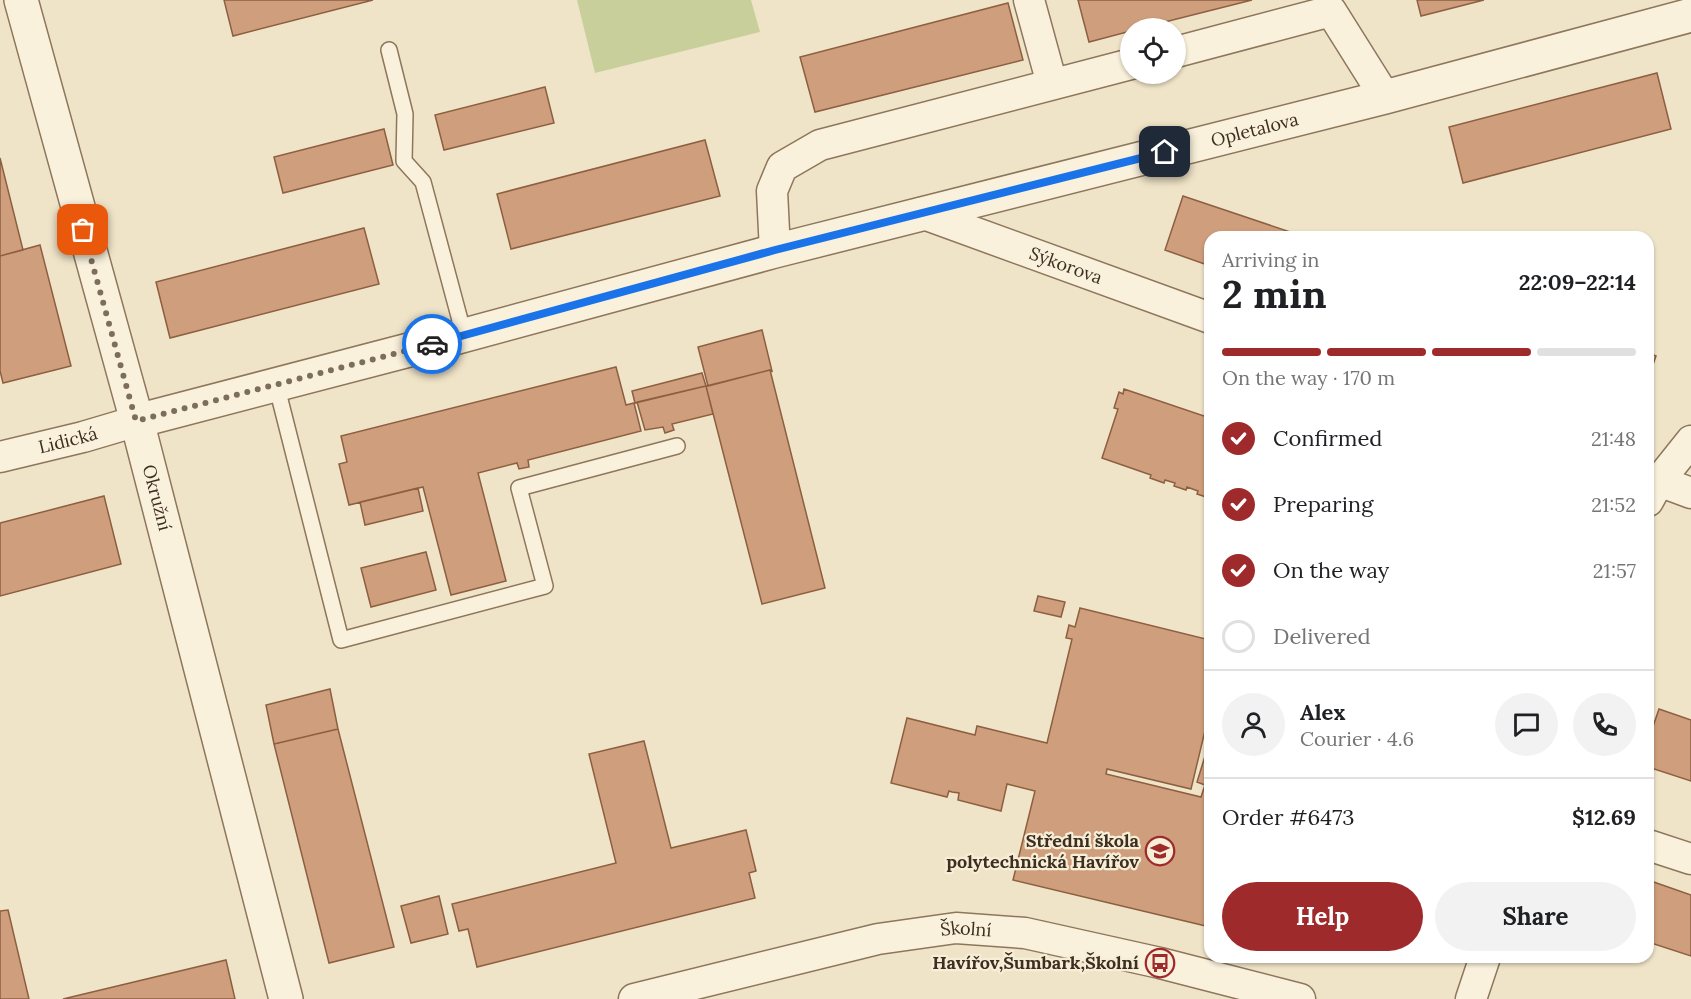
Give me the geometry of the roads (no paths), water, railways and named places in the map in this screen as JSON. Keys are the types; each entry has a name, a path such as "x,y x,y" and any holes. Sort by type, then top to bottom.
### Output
{"street":[{"name":"Okružní","path":"21,0 136,421 286,999"},
{"path":"1029,0 1052,84"},
{"path":"1186,49 1330,11 1385,97"},
{"name":"Opletalova","path":"136,421 775,250 1385,97 1677,15"},
{"path":"775,250 772,192 782,167 820,145 1120,67"},
{"name":"Sýkorova","path":"921,213 1204,316"},
{"name":"Lidická","path":"0,457 83,437 136,421"},
{"path":"1654,484 1691,441"},
{"path":"1654,486 1691,493"},
{"path":"1654,846 1691,859"},
{"name":"Školní","path":"634,999 878,939 956,928 1025,933 1160,963 1299,999"},
{"path":"1471,999 1483,963"}],"lane":[{"path":"389,50 405,114 404,161 423,182 464,335"},
{"path":"276,384 341,640 545,586 519,488 677,446"}],"place":[{"name":"Střední škola polytechnická Havířov","path":"1160,851"},
{"name":"Havířov,Šumbark,Školní","path":"1160,963"}]}
